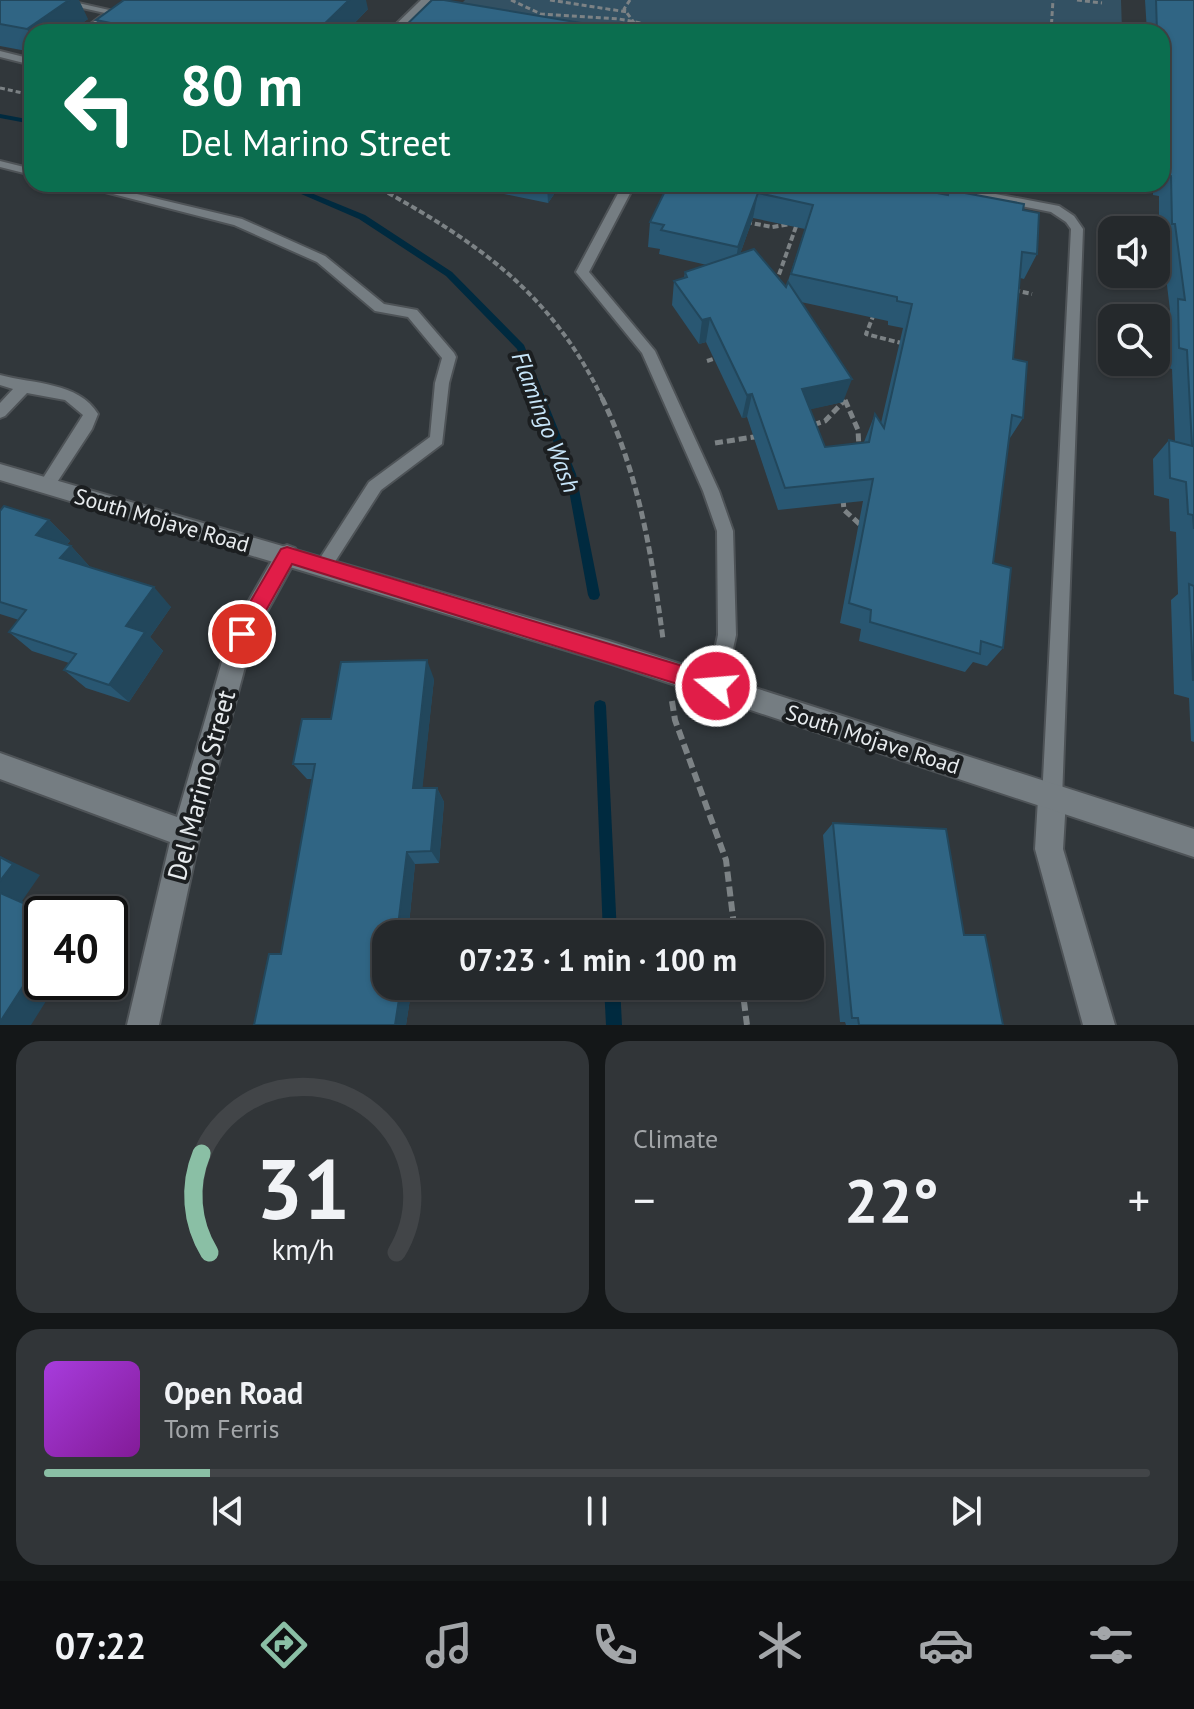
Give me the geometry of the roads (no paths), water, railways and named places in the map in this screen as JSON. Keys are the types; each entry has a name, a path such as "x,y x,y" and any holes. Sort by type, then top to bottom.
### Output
{"street":[{"name":"South Mojave Road","path":"0,472 171,525 287,555 716,686 1052,799 1194,843"},
{"name":"Del Marino Street","path":"143,1025 186,834 242,634 287,555"},
{"path":"0,766 186,834"},
{"path":"1052,799 1049,849 1099,1025"}],"lane":[{"path":"51,0 113,12 96,24"},
{"path":"401,24 426,0"},
{"path":"0,54 24,60"},
{"path":"0,164 24,170"},
{"path":"113,192 238,222 321,259 380,308 412,313 449,357 442,383 437,440 375,486 323,566"},
{"path":"625,192 582,272 648,351 711,491 725,531 727,635 716,686"},
{"path":"967,192 1055,209 1070,219 1077,229 1052,799"},
{"path":"0,380 73,397 86,404 91,414 87,425 46,486"},
{"path":"0,412 24,387"}],"waterway":[{"name":"Flamingo Wash","path":"0,116 24,120"},
{"name":"Flamingo Wash","path":"301,192 362,217 449,274 521,347 571,474 594,595"},
{"name":"Flamingo Wash","path":"600,706 609,920"},
{"name":"Flamingo Wash","path":"613,1000 614,1025"}]}
